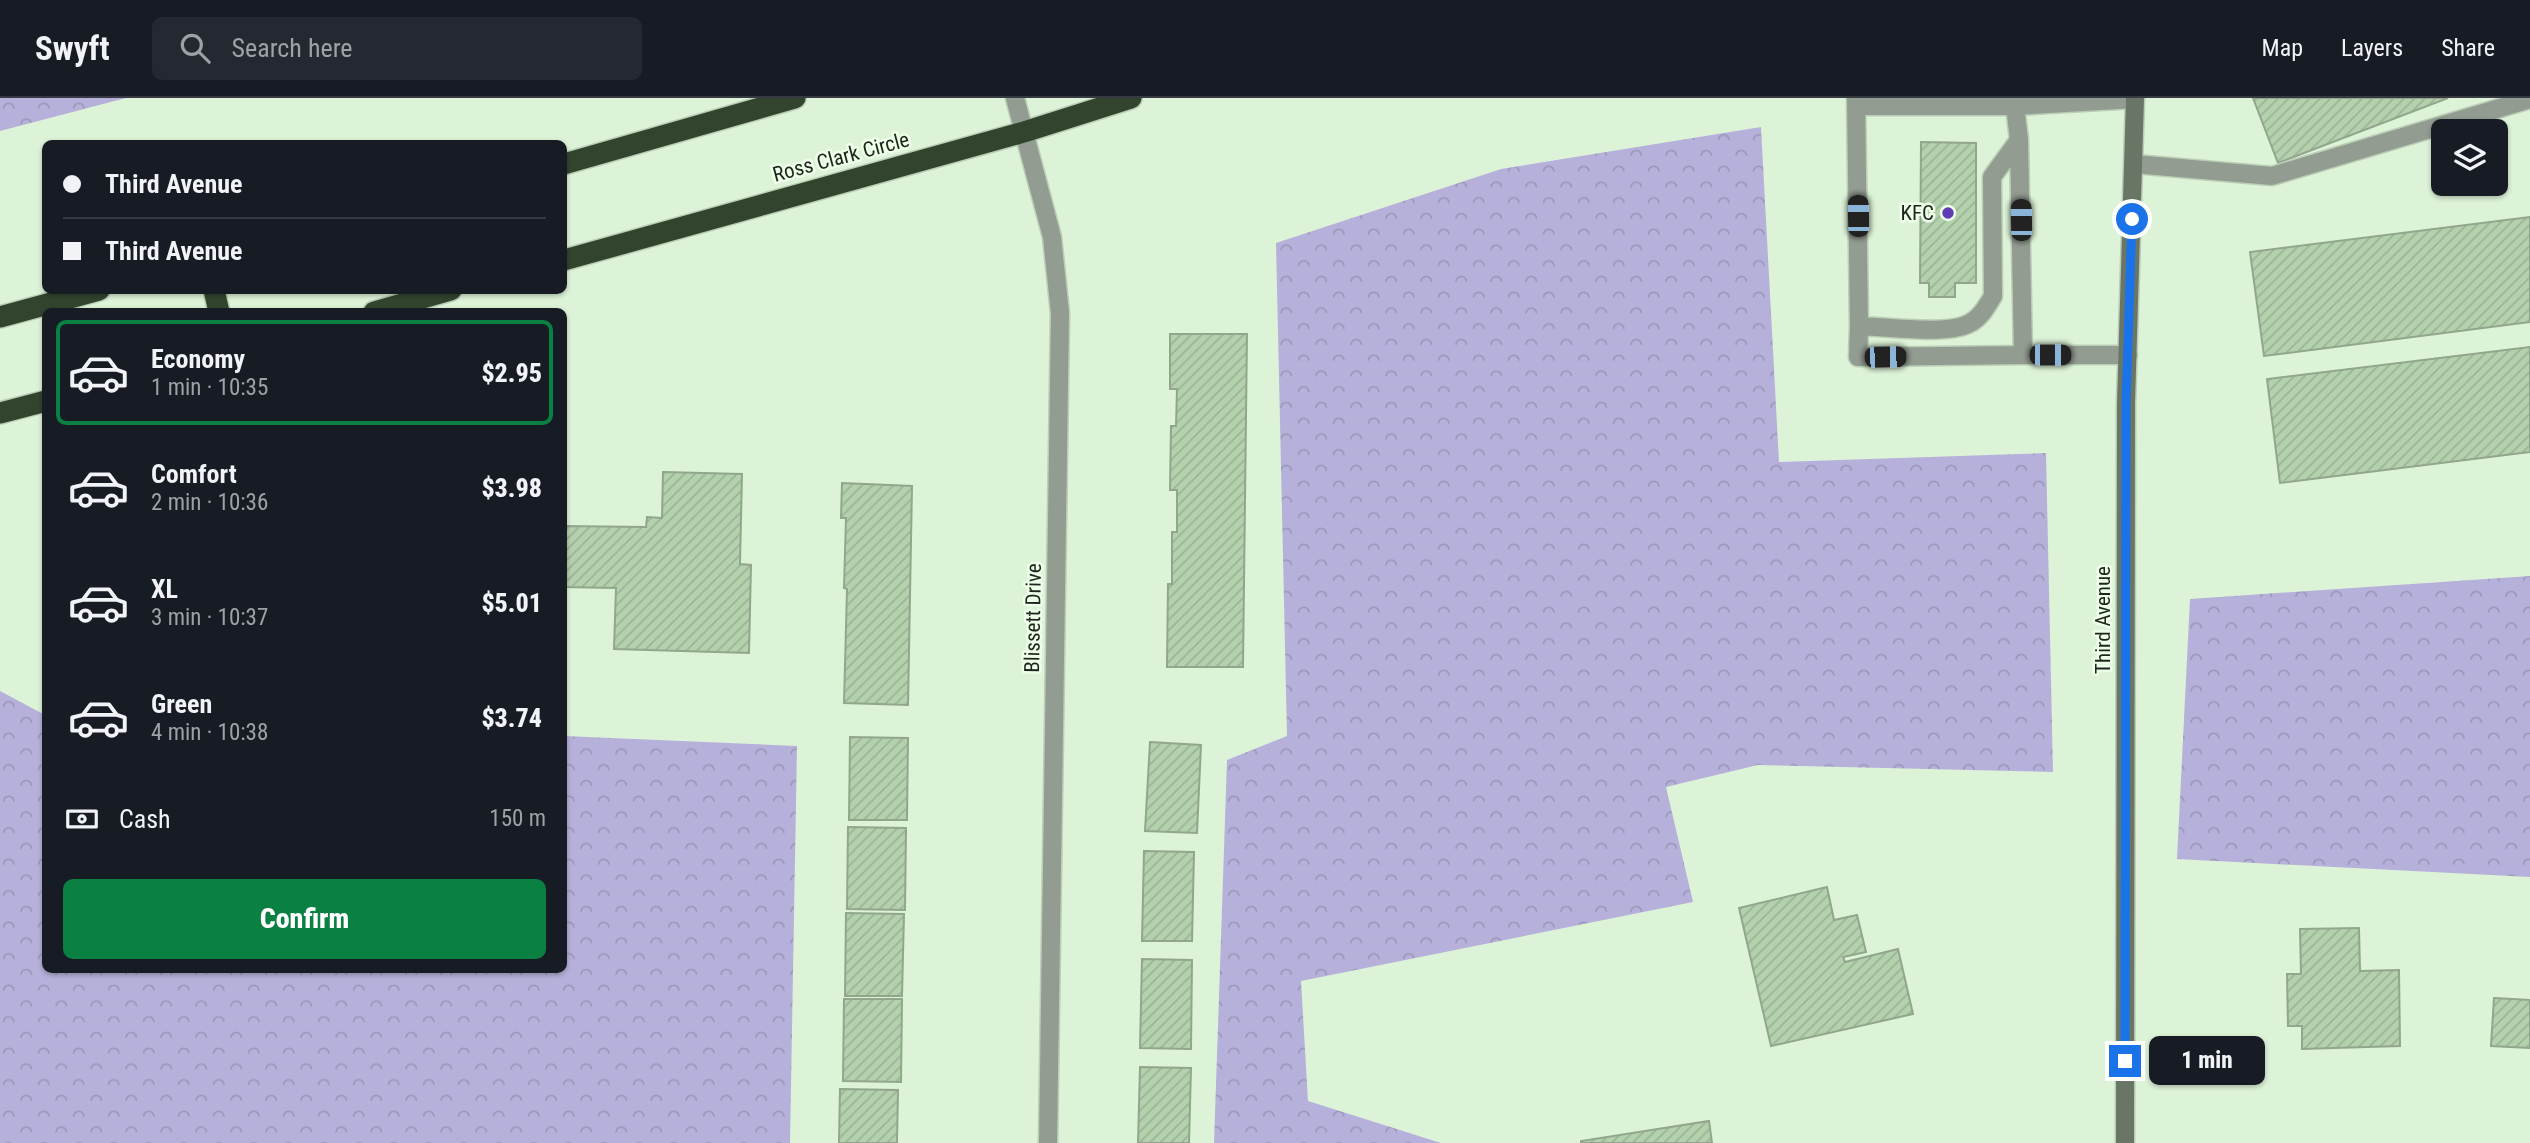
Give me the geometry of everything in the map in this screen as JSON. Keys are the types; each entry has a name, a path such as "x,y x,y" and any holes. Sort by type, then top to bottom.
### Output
{"highway":[{"path":"567,163 795,98"},
{"name":"Ross Clark Circle","path":"567,259 1024,132 1131,98"},
{"path":"0,317 84,294"},
{"path":"388,308 437,294"},
{"path":"0,413 42,402"}],"street":[{"name":"Blissett Drive","path":"1015,98 1052,237 1060,313 1048,1143"},
{"path":"2128,355 1858,357 1856,102 2135,99"},
{"name":"Third Avenue","path":"2125,1143 2126,446 2135,99"},
{"path":"2134,164 2272,176 2530,99"},
{"path":"2014,102 2019,140 2024,355"},
{"path":"1859,326 1946,329 1968,324 1983,312 1993,296 1992,177 2019,140"}],"green space":[{"path":"0,98 126,98 0,131"},
{"path":"1761,127 1779,462 2046,453 2053,772 1758,765 1666,787 1693,902 1301,981 1308,1101 1441,1143 1214,1143 1227,760 1287,736 1276,243 1501,169"},
{"path":"2530,576 2530,877 2177,859 2190,599"},
{"path":"0,691 42,713 42,973 567,973 567,736 797,746 790,1143 0,1143"}],"building":[{"path":"2253,98 2448,98 2278,163"},
{"name":"KFC","path":"1921,142 1976,143 1976,283 1955,283 1955,297 1929,297 1929,283 1920,283"},
{"path":"2530,217 2530,322 2264,356 2250,252"},
{"path":"1170,334 1247,334 1243,667 1167,667 1168,584 1172,584 1172,532 1177,532 1177,490 1170,490 1171,426 1176,426 1177,389 1170,389"},
{"path":"2530,347 2530,452 2280,483 2267,379"},
{"path":"663,472 742,474 740,564 751,565 749,653 614,649 616,588 567,587 567,526 646,527 647,517 662,518"},
{"path":"842,483 912,486 908,705 844,703 847,589 844,588 846,518 841,518"},
{"path":"850,737 908,738 907,820 849,820"},
{"path":"1150,742 1201,745 1197,833 1145,831"},
{"path":"848,827 906,828 905,910 847,909"},
{"path":"1144,851 1194,852 1192,941 1142,941"},
{"path":"1827,887 1834,920 1857,915 1866,952 1843,957 1845,962 1898,949 1913,1014 1771,1046 1739,908"},
{"path":"846,913 904,914 902,996 845,996"},
{"path":"2359,928 2360,971 2399,970 2400,1046 2302,1049 2302,1026 2288,1026 2287,974 2301,974 2300,929"},
{"path":"1142,959 1192,960 1191,1049 1140,1048"},
{"path":"2494,998 2530,1000 2530,1048 2491,1046"},
{"path":"844,999 902,999 901,1082 843,1081"},
{"path":"1140,1067 1191,1068 1189,1143 1138,1143"},
{"path":"840,1089 898,1090 897,1143 839,1143"},
{"path":"1709,1121 1712,1143 1581,1143 1581,1141"}],"place":[{"name":"KFC","path":"1948,213"}],"route":[{"path":"2125,1061 2126,404 2132,219"}]}
